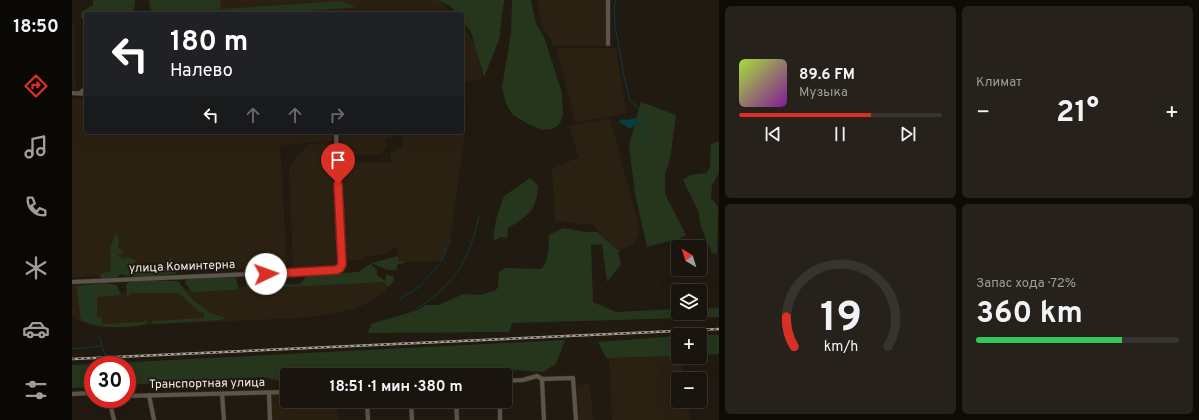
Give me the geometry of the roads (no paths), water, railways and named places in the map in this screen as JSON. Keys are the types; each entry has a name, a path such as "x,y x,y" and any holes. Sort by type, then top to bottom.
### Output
{"street":[{"path":"608,0 608,44"},
{"path":"79,93 84,89"},
{"path":"72,93 84,94"},
{"name":"улица Коминтерна","path":"72,282 336,270 340,268 342,264 336,134"},
{"path":"512,381 523,380 537,376 542,379 573,378 576,420"},
{"path":"542,379 544,420"},
{"name":"Транспортная улица","path":"136,396 280,392"},
{"path":"72,394 84,393"},
{"path":"269,393 270,420"},
{"path":"222,394 224,420"},
{"path":"149,395 154,420"},
{"path":"111,408 114,420"},
{"path":"367,408 368,420"},
{"path":"411,408 412,420"},
{"path":"456,408 457,420"},
{"path":"500,408 500,420"}],"water":[{"path":"636,118 639,122 630,129 619,122 621,119 627,120"}],"waterway":[{"path":"616,0 614,8 615,25 625,81 630,100 639,109 646,128 644,154"},
{"path":"416,309 441,290 458,270 465,259 475,233 479,217"},
{"path":"441,262 450,241"},
{"path":"400,299 419,287 438,266"},
{"path":"84,285 91,318 97,325"},
{"path":"99,335 105,355"},
{"path":"72,349 101,346"}],"railway":[{"path":"72,359 719,329"}]}
